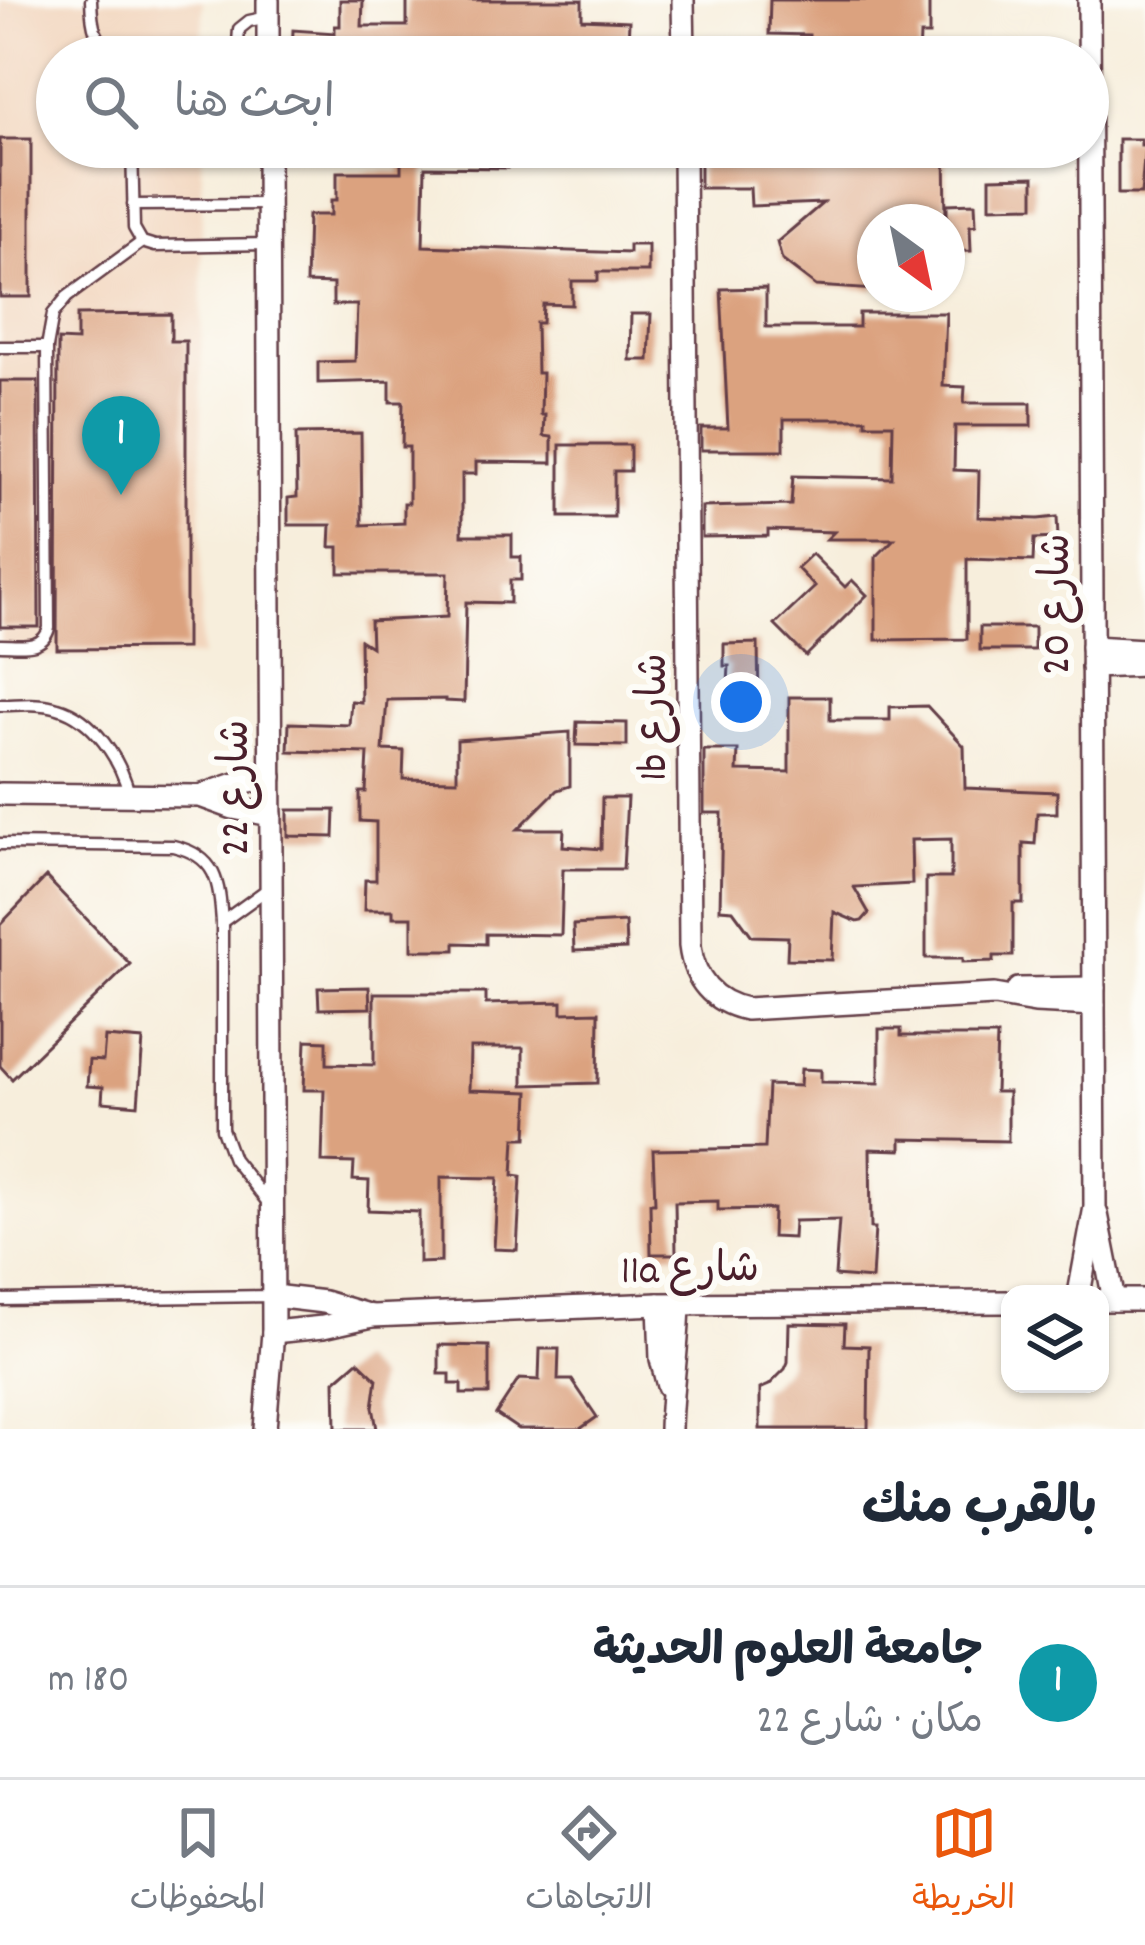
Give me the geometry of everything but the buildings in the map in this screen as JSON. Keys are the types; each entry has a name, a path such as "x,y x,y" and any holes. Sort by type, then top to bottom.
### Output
{"street":[{"path":"683,0 684,36"},
{"name":"شارع 20","path":"1089,0 1089,36"},
{"name":"شارع 22","path":"266,1429 273,1332 268,168"},
{"name":"1b شارع","path":"684,168 690,946 697,974 719,999 746,1009 994,995 1034,987 1094,996"},
{"name":"شارع 20","path":"1090,168 1095,1207 1105,1285"},
{"path":"1092,657 1145,650"},
{"path":"1092,657 1145,665"},
{"path":"200,796 271,777"},
{"path":"0,794 200,796 271,815"},
{"name":"شارع 20","path":"1081,1285 1095,1207"},
{"name":"11a شارع","path":"273,1295 325,1302 372,1316"},
{"path":"1109,1300 1145,1300"},
{"name":"11a شارع","path":"273,1332 372,1316 669,1304 1001,1302"},
{"path":"669,1304 678,1346 670,1429"}],"lane":[{"path":"91,0 96,36"},
{"path":"238,36 239,28 268,8"},
{"path":"133,168 134,228 142,242 154,246 269,244"},
{"path":"134,205 269,204"},
{"path":"0,645 38,644 46,639 49,628 47,347 53,314 67,297 142,242"},
{"path":"0,347 47,347"},
{"path":"0,705 50,706 83,721 121,770 129,794"},
{"path":"0,844 173,846 196,854 212,869 222,922 222,1129 233,1159 273,1208"},
{"path":"222,922 272,886"},
{"path":"0,1300 273,1295"}],"shaded area":[{"path":"0,0 203,0 202,36 36,36 36,168 202,168 201,657 0,657"}],"place":[{"name":"جامعة العلوم الحديثة","path":"121,495"}]}
